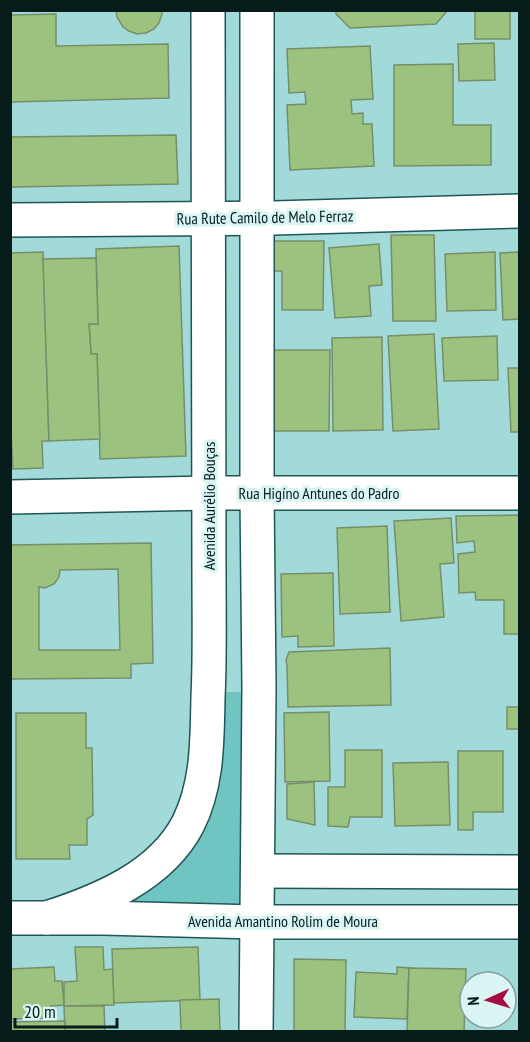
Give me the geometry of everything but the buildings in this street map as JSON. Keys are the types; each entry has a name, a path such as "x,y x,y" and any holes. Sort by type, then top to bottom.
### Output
{"street":[{"name":"Avenida Aurélio Bouças","path":"47,918 102,898 155,865 186,827 196,807 203,783 209,687 208,10"},
{"path":"256,1032 260,687 257,494 257,10"},
{"name":"Rua Rute Camilo de Melo Ferraz","path":"10,220 256,219 519,211"},
{"path":"209,351 257,351"},
{"name":"Rua Higíno Antunes do Padro","path":"10,497 210,493 519,492"},
{"path":"209,687 260,687"},
{"path":"258,871 519,872"},
{"name":"Avenida Amantino Rolim de Moura","path":"10,918 258,922 519,922"}],"shaded area":[{"path":"213,692 255,692 252,917 75,914 171,859"}]}
